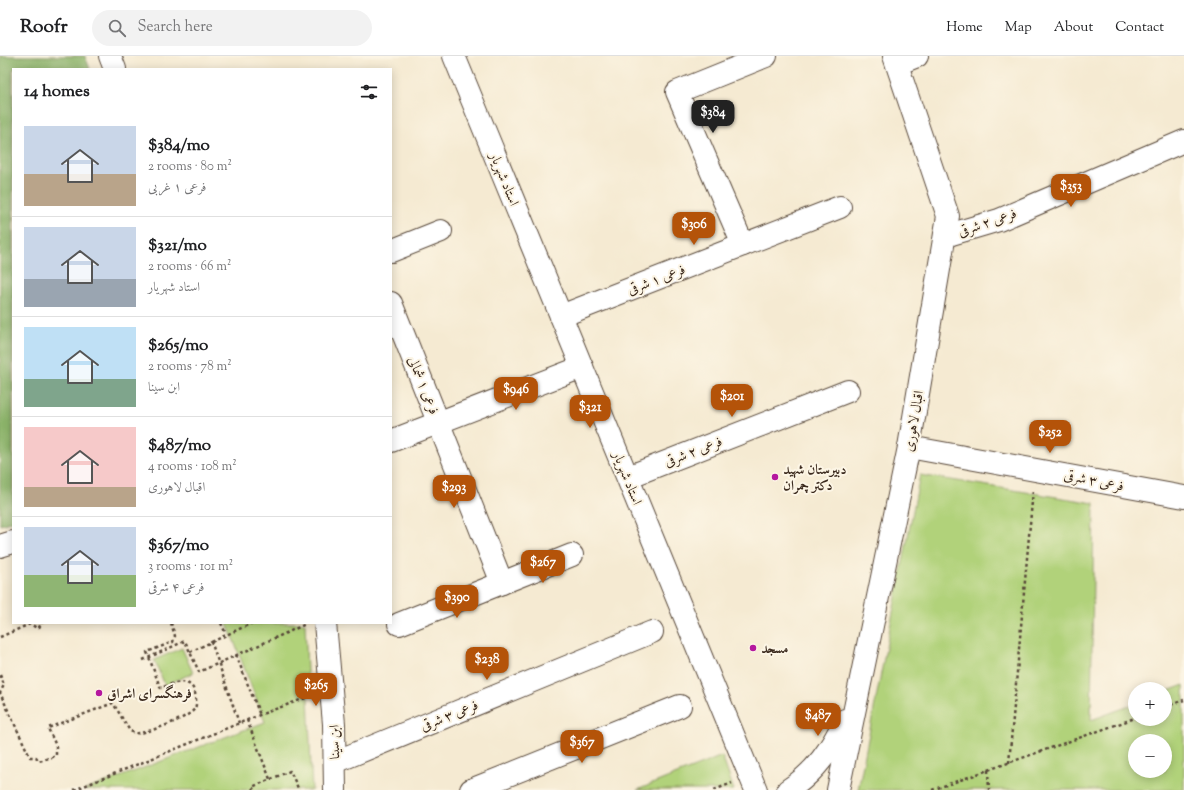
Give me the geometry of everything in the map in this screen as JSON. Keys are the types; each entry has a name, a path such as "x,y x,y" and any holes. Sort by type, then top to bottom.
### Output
{"street":[{"path":"110,56 115,68"},
{"name":"استاد شهریار","path":"454,56 756,790"},
{"path":"743,245 677,92 766,56"},
{"path":"896,60 917,56"},
{"name":"اقبال لاهوری","path":"838,790 909,447 948,216 896,60"},
{"name":"فرعی ۲ شرقی","path":"945,236 999,220 1184,141"},
{"name":"فرعی ۱ شرقی","path":"561,316 840,207"},
{"path":"392,251 441,231"},
{"name":"فرعی ۱ شمالی","path":"392,306 502,583"},
{"path":"392,441 582,367"},
{"name":"فرعی ۲ شرقی","path":"628,477 848,391"},
{"name":"فرعی ۳ شرقی","path":"909,447 1035,468 1184,497"},
{"path":"0,546 12,542"},
{"path":"399,624 572,554"},
{"name":"ابن سینا","path":"325,624 331,688 335,790"},
{"name":"فرعی ۳ شرقی","path":"335,762 652,632"},
{"path":"788,790 805,779 832,746 858,694"},
{"path":"471,790 680,706"}],"path":[{"path":"1009,763 1035,468"},
{"path":"0,637 30,624 37,628 42,624"},
{"path":"0,675 4,685 0,693 30,756 39,761 56,756 56,746 48,728 113,703 130,731 137,734 166,725 191,713 195,708 196,701 193,688 185,682 176,682 162,688 149,658 148,652 172,642 176,636 171,624"},
{"path":"221,624 226,634"},
{"path":"190,652 250,624"},
{"path":"143,660 185,641 199,672 306,624"},
{"path":"211,641 239,723"},
{"path":"236,655 260,715"},
{"path":"74,790 239,723 331,688"},
{"path":"1172,704 1184,700"},
{"path":"247,720 270,779"},
{"path":"932,790 1128,720"},
{"path":"988,770 990,790"},
{"path":"254,790 252,787 290,771 299,790"},
{"path":"714,790 731,783"}],"green space":[{"path":"0,56 85,56 90,68 12,68 12,521 0,525"},
{"path":"920,475 1094,503 1091,720 1128,707 1128,726 1172,726 1172,689 1184,685 1184,790 858,790"},
{"path":"227,624 305,624 312,790 85,790 265,722"},
{"path":"182,648 193,673 165,685 154,660"},
{"path":"722,756 734,790 637,790"}],"place":[{"name":"دبیرستان شهید دکتر چمران","path":"775,477"},
{"name":"مسجد","path":"753,648"},
{"name":"فرهنگسرای اشراق","path":"99,693"}]}
